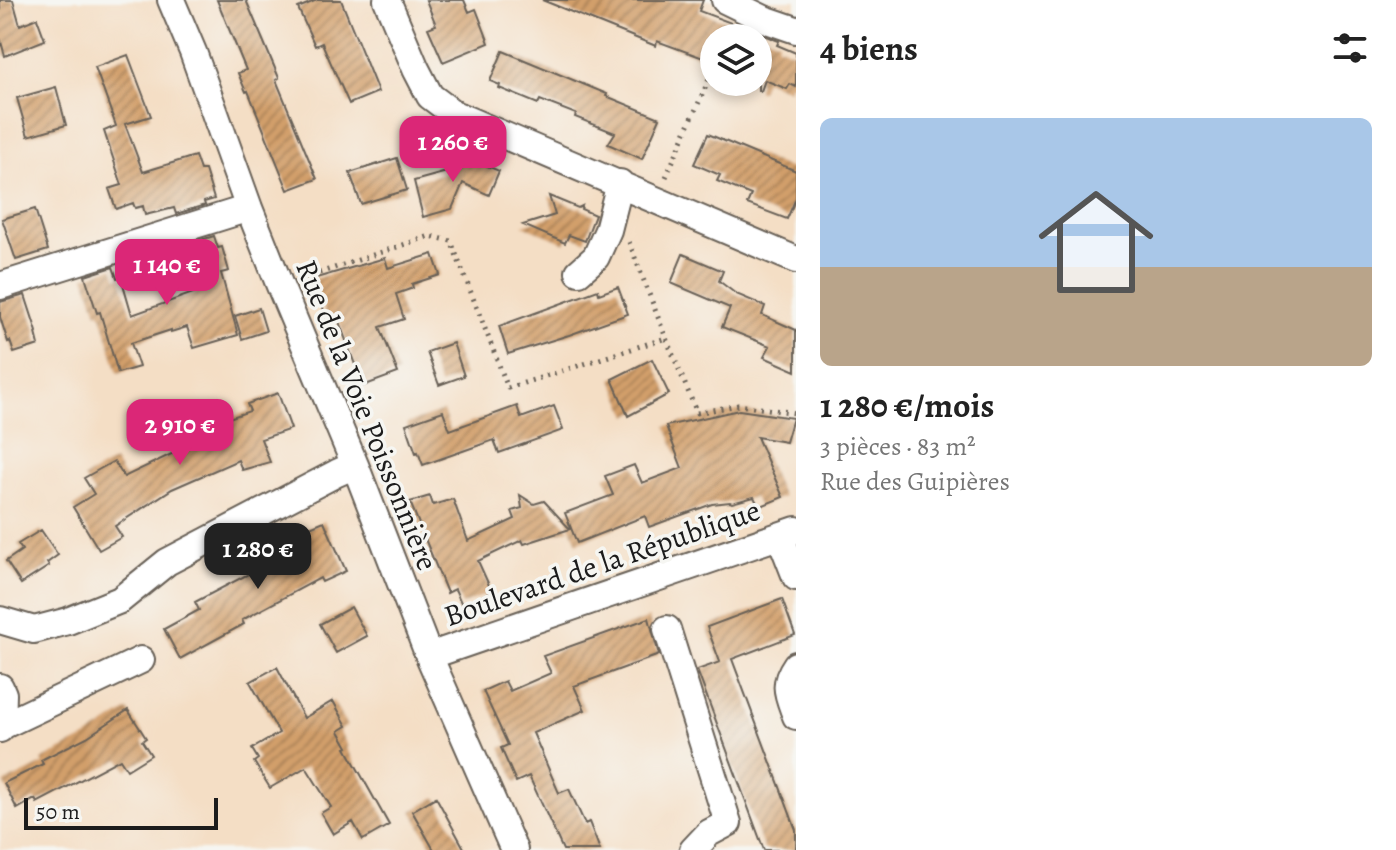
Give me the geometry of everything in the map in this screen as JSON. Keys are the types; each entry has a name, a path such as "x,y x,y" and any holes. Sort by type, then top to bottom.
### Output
{"street":[{"name":"Rue de la Voie Poissonnière","path":"171,0 249,208 355,465 429,656 514,850"},
{"path":"387,0 430,96 454,114 796,260"},
{"path":"725,0 796,30"},
{"path":"579,272 618,234 620,183"},
{"path":"0,286 249,208"},
{"path":"0,620 34,630 68,621 120,600 167,562 355,465"},
{"path":"788,533 796,577"},
{"name":"Boulevard de la République","path":"429,656 788,533"},
{"path":"667,629 728,823 709,833 693,850"},
{"path":"0,687 3,694 1,728 141,660"},
{"path":"796,665 786,689 796,716"}],"path":[{"path":"656,200 702,96"},
{"path":"618,234 635,260 697,413 738,405 796,413"},
{"path":"280,286 430,236 451,241 508,388 666,338"}],"building":[{"path":"0,0 13,0 20,25 37,18 45,40 5,56 0,38"},
{"path":"217,0 246,0 317,179 288,190 238,73 246,70"},
{"path":"317,0 341,0 378,92 349,104 322,43 315,46 298,8"},
{"path":"426,0 464,0 469,12 476,9 489,43 443,62 428,28 436,25"},
{"path":"542,0 703,0 699,11 734,24 700,24 700,57 657,41 656,46"},
{"path":"772,38 779,41 777,45 796,53 796,87 790,84 787,89 772,83"},
{"path":"503,51 660,118 642,159 608,144 615,133 540,100 538,104 499,88 500,85 490,81"},
{"path":"128,55 151,116 125,124 143,172 195,156 200,170 205,170 214,199 204,202 205,205 176,214 174,208 145,215 143,206 135,208 133,203 116,209 109,189 122,185 104,131 116,126 95,67"},
{"path":"56,87 66,125 28,136 17,98"},
{"path":"708,134 796,171 796,198 787,219 747,204 751,195 717,181 720,175 694,164"},
{"path":"446,148 499,171 489,195 463,183 452,209 423,217 414,181 454,170"},
{"path":"397,158 407,190 361,204 350,173"},
{"path":"549,196 578,208 582,206 581,209 595,215 585,241 569,235 565,243 523,225 555,215"},
{"path":"35,209 48,250 16,260 2,219"},
{"path":"214,236 218,248 222,247 229,271 221,273 238,335 194,348 187,327 171,330 131,343 139,367 118,373 100,312 97,313 85,276 113,267 117,278 121,277 132,315 199,291 185,245"},
{"path":"433,254 440,275 412,284 413,288 396,294 404,319 380,327 398,373 363,386 338,319 328,322 313,279 385,258 388,268"},
{"path":"683,254 723,271 719,281 736,294 765,306 762,315 796,330 796,371 764,357 770,346 722,327 730,308 671,283"},
{"path":"618,287 628,314 508,354 499,326 598,290 599,294"},
{"path":"25,295 39,345 14,353 0,317 0,302"},
{"path":"259,308 266,331 242,339 235,316"},
{"path":"453,343 464,376 439,385 427,352"},
{"path":"652,359 669,394 628,416 612,379"},
{"path":"278,393 291,429 261,439 270,462 242,470 238,460 172,489 115,526 122,537 99,550 73,507 94,494 84,478 114,461 124,477 178,451 174,442 250,411 247,404"},
{"path":"517,406 521,418 554,406 563,430 499,453 494,440 423,465 406,424 443,411 450,430"},
{"path":"739,410 793,418 786,442 757,437 783,497 759,507 754,497 712,504 649,527 645,516 577,543 565,513 613,495 605,476 634,465 642,483 682,468 666,426"},
{"path":"520,495 534,504 544,501 570,529 524,544 522,540 478,561 492,592 462,605 455,589 447,593 410,502 430,496 433,505 453,499 468,541 515,519 512,511 522,508"},
{"path":"324,521 346,571 322,582 320,578 242,620 244,624 180,659 164,629 199,610 195,602 304,545 298,532"},
{"path":"41,530 58,555 47,563 49,566 21,584 6,561 22,550 18,544"},
{"path":"782,599 795,635 732,659 796,830 796,850 764,850 697,670 720,662 707,627"},
{"path":"351,607 367,636 336,653 320,624"},
{"path":"649,618 659,655 574,686 585,710 533,733 559,793 569,789 585,824 589,822 600,850 563,850 529,776 516,782 501,748 508,745 483,691 505,681 510,691 551,673 543,656"},
{"path":"277,667 304,718 333,701 347,726 339,731 346,748 389,825 363,840 353,822 333,834 321,813 331,807 306,767 270,788 254,762 258,759 252,749 279,733 250,682"},
{"path":"128,710 146,738 142,741 151,755 127,770 120,759 37,803 35,799 17,809 4,783 43,764 41,760 87,737"},
{"path":"436,797 465,850 434,850 412,811"}]}
